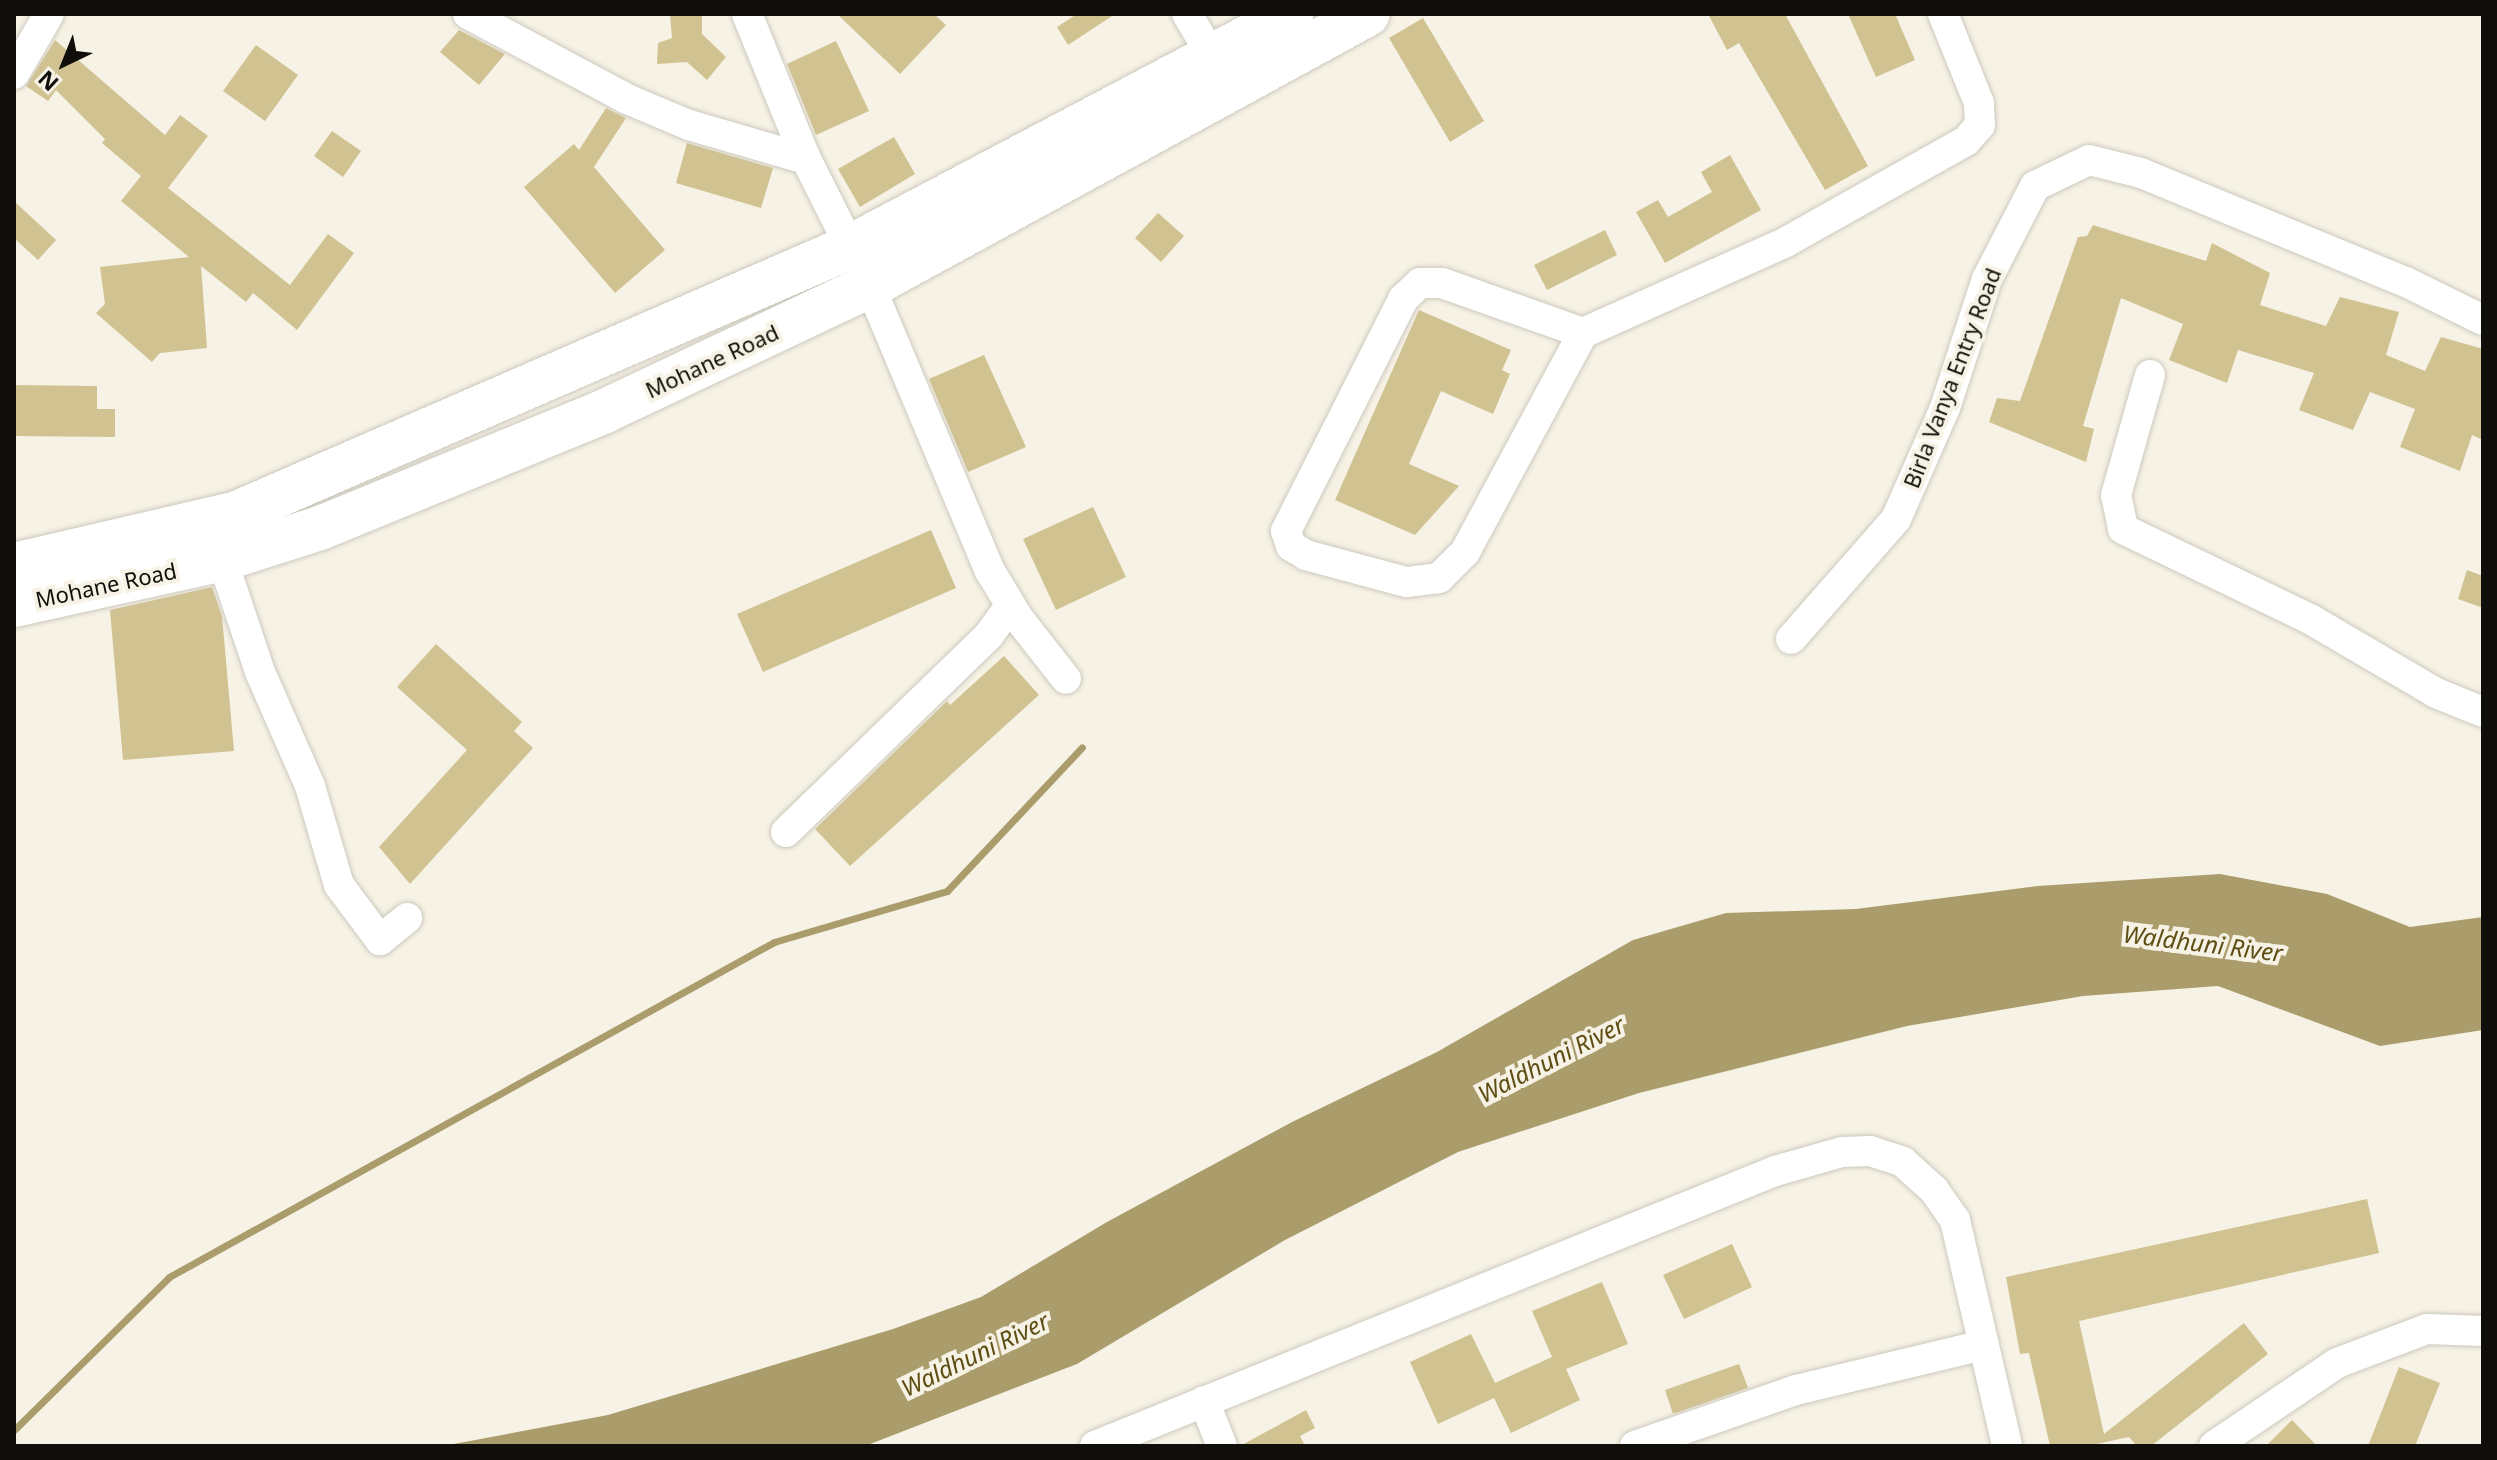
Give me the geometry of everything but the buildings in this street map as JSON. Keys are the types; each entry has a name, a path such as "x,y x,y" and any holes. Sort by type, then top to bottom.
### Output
{"main road":[{"name":"Mohane Road","path":"14,565 320,528 605,411 870,286 1221,72 1291,14"},
{"name":"Mohane Road","path":"14,605 216,541 1221,72 1368,14"}],"street":[{"path":"14,74 49,14"},
{"path":"468,14 627,99 689,125 806,159"},
{"path":"747,14 806,159 870,286 990,571 1010,606 1066,679"},
{"path":"1187,14 1221,72"},
{"path":"1583,333 1442,283 1420,283 1403,299 1286,531 1291,546 1306,555 1406,582 1439,578 1465,552 1583,333 1786,242 1966,141 1980,125 1979,103 1943,14"},
{"name":"Birla Vanya Entry Road","path":"1791,639 1896,519 1945,408 1987,279 2035,186 2089,160 2141,173 2215,203 2406,282 2483,320"},
{"path":"2150,375 2116,495 2123,529 2310,619 2436,693 2483,712"},
{"path":"216,541 260,672 310,786 339,885 380,940 407,918"},
{"path":"786,832 989,635 1010,606"},
{"path":"1095,1446 1775,1171 1842,1152 1870,1151 1903,1162 1934,1190 1955,1220 2007,1446"},
{"path":"2214,1446 2337,1363 2427,1329 2483,1331"},
{"path":"1635,1446 1796,1390 1984,1345"},
{"path":"1204,1401 1222,1446"}],"water":[{"name":"Waldhuni River","path":"2220,874 2327,894 2410,927 2483,917 2483,1030 2380,1046 2218,986 2083,996 1907,1026 1639,1093 1458,1152 1285,1240 1077,1364 865,1446 443,1446 608,1415 893,1329 981,1297 1107,1222 1292,1122 1437,1052 1633,940 1726,913 1856,909 2038,886"}],"waterway":[{"path":"14,1430 169,1277 774,942 947,891 1082,747"}]}
